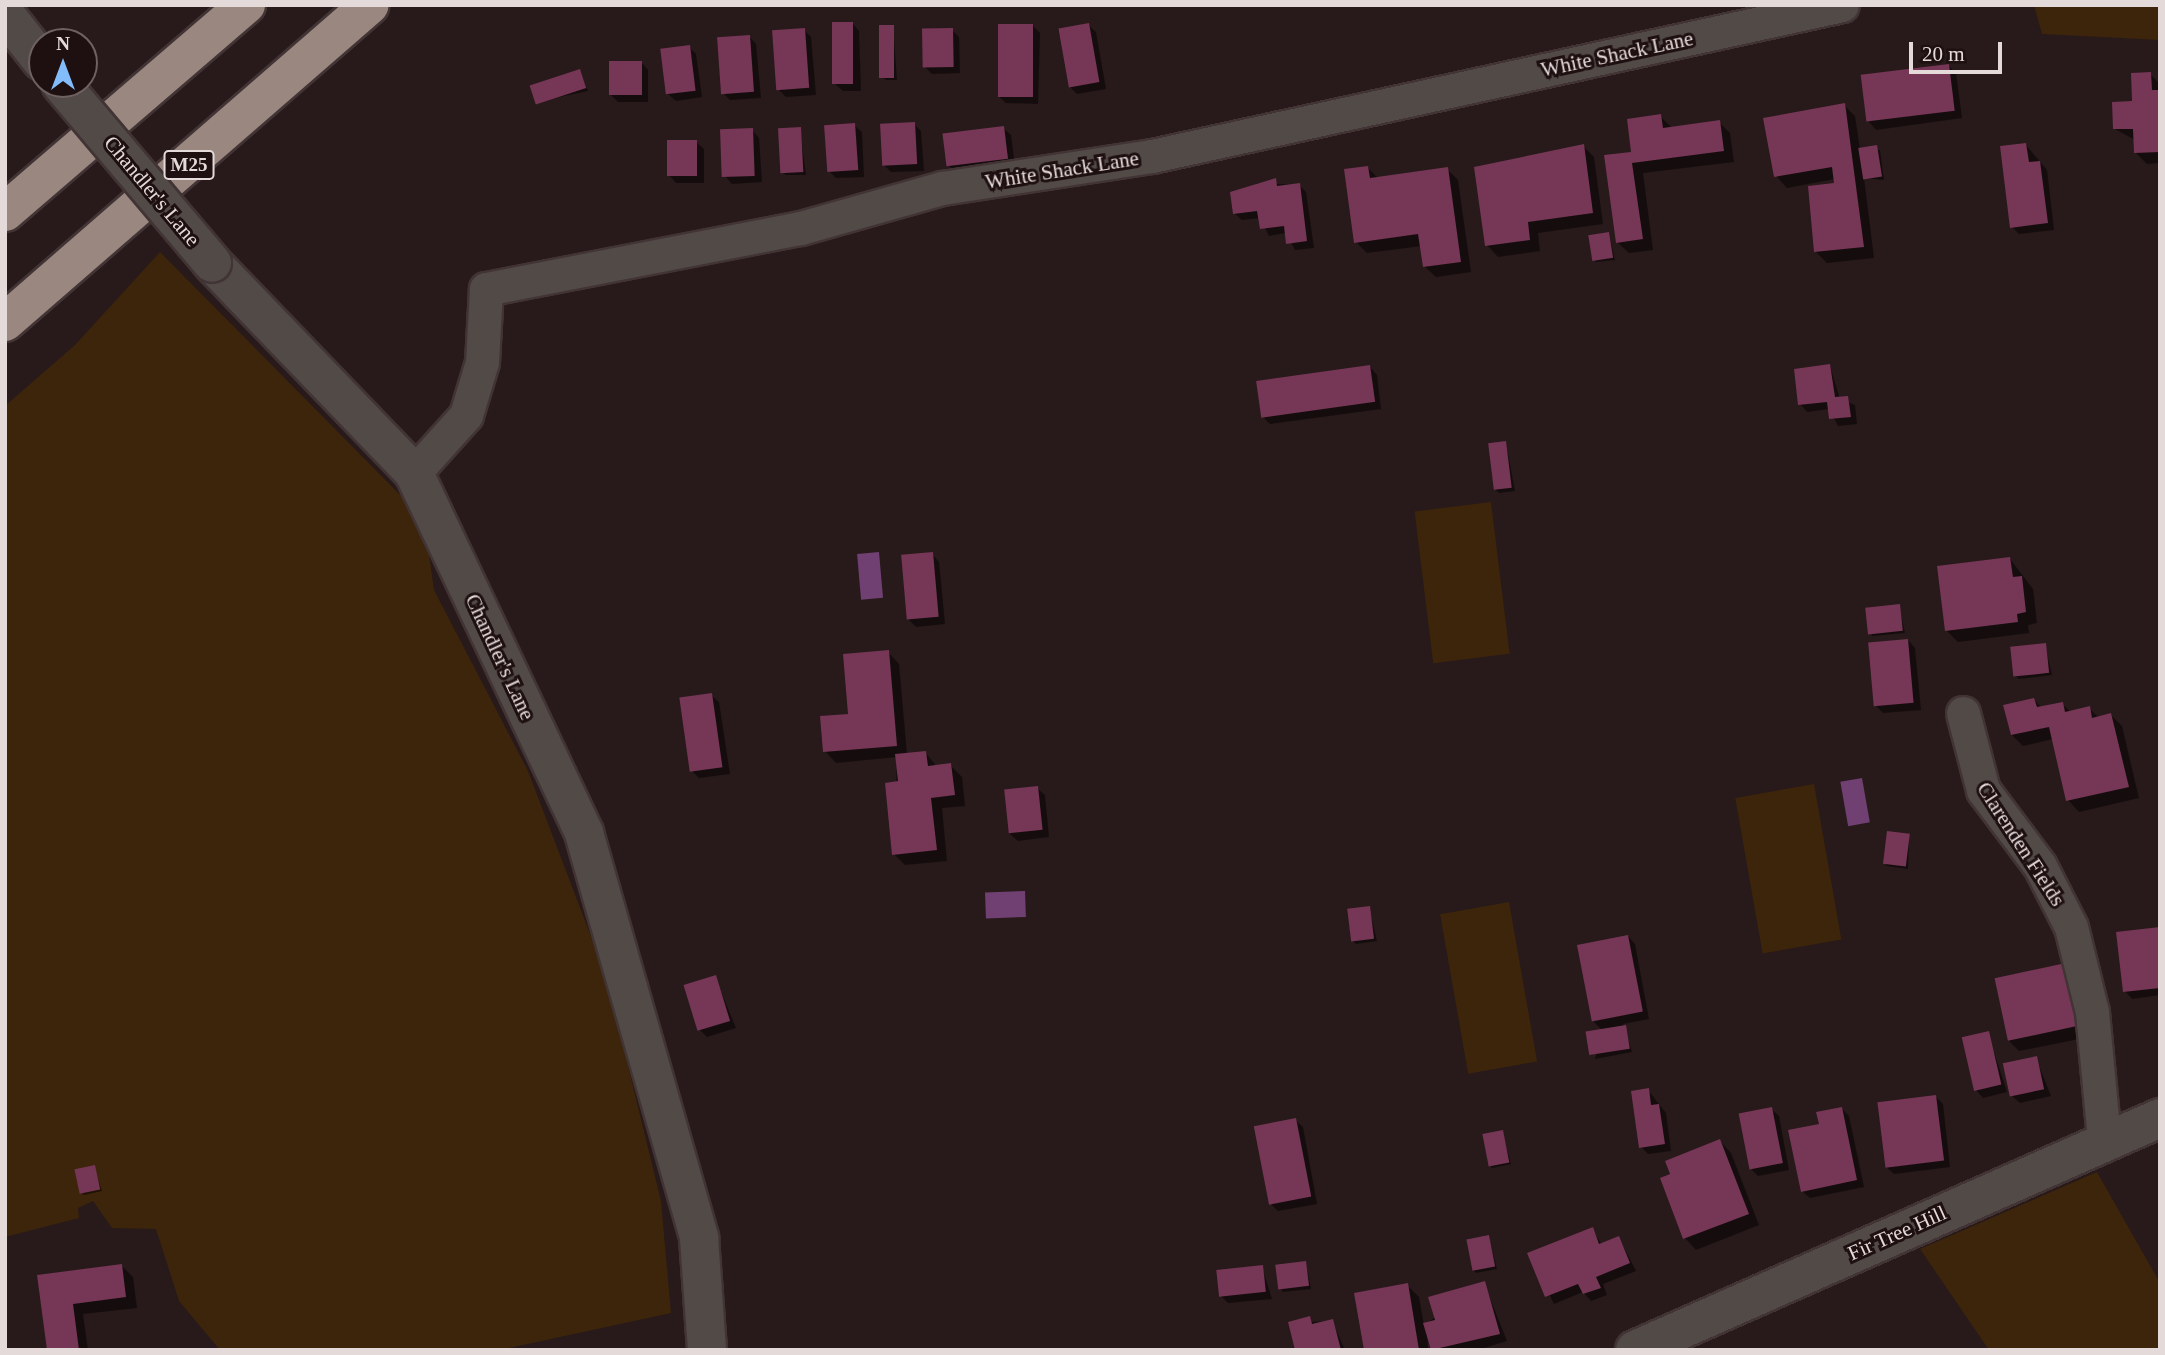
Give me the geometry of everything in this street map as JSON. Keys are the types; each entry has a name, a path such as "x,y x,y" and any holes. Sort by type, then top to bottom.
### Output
{"highway":[{"path":"5,212 246,5"},
{"name":"M25","path":"5,322 370,5"}],"street":[{"name":"White Shack Lane","path":"414,473 466,415 482,362 486,289 801,229 942,188 1152,156 1842,5"},
{"path":"5,14 28,44"},
{"name":"Chandler's Lane","path":"73,98 212,263 414,473 584,834 699,1238 707,1350"},
{"name":"Clarenden Fields","path":"1962,713 1983,790 2040,866 2071,927 2092,1012 2104,1140"},
{"name":"Fir Tree Hill","path":"1635,1350 2104,1140 2160,1118"}],"shaded area":[{"path":"2034,5 2160,5 2160,40 2042,34"},
{"path":"160,252 424,519 434,590 528,771 606,976 661,1201 671,1313 500,1350 220,1350 179,1301 156,1229 112,1228 93,1201 78,1208 79,1218 5,1237 5,406 75,345"},
{"path":"1491,502 1510,654 1433,663 1415,511"},
{"path":"879,552 883,598 861,600 857,554"},
{"path":"1862,778 1870,822 1848,826 1840,782"},
{"path":"1814,784 1841,940 1763,953 1735,798"},
{"path":"1025,891 1026,917 986,918 985,892"},
{"path":"1509,902 1537,1062 1468,1074 1440,914"},
{"path":"2097,1172 2160,1283 2160,1350 1989,1350 1920,1249"}],"building":[{"path":"832,22 853,22 853,84 832,84"},
{"path":"1089,23 1099,82 1069,87 1058,28"},
{"path":"998,24 1033,24 1033,97 998,97"},
{"path":"879,25 894,25 894,78 879,78"},
{"path":"805,28 809,88 776,90 772,30"},
{"path":"953,28 954,67 923,68 922,29"},
{"path":"750,35 754,92 721,94 717,37"},
{"path":"690,45 696,91 666,94 660,49"},
{"path":"609,61 642,61 642,95 609,95"},
{"path":"1949,64 1955,111 1866,121 1861,75"},
{"path":"580,69 586,88 536,104 530,85"},
{"path":"2151,72 2152,90 2160,90 2160,152 2134,153 2133,129 2113,129 2112,102 2132,101 2131,73"},
{"path":"1845,103 1864,247 1814,252 1808,186 1834,183 1832,167 1774,177 1763,118"},
{"path":"1661,114 1663,128 1720,120 1724,151 1632,163 1643,239 1616,243 1604,155 1631,152 1627,119"},
{"path":"915,122 917,164 882,166 880,124"},
{"path":"855,123 858,170 827,172 824,125"},
{"path":"1004,126 1008,159 946,166 942,134"},
{"path":"801,127 803,172 780,173 778,128"},
{"path":"753,128 755,176 722,177 720,129"},
{"path":"667,140 697,140 697,176 667,176"},
{"path":"2026,143 2029,162 2040,161 2048,223 2010,228 2000,146"},
{"path":"1584,144 1593,213 1528,222 1530,240 1485,246 1474,167"},
{"path":"1877,145 1882,177 1863,180 1858,148"},
{"path":"1368,166 1370,178 1448,167 1461,262 1423,267 1418,234 1354,243 1344,169"},
{"path":"1276,178 1277,186 1300,183 1307,241 1286,244 1284,226 1260,229 1257,211 1233,214 1230,192"},
{"path":"1609,232 1613,258 1592,261 1588,235"},
{"path":"1830,364 1835,397 1848,396 1851,417 1829,419 1827,402 1798,405 1794,369"},
{"path":"1370,365 1375,402 1261,418 1256,381"},
{"path":"1506,441 1512,488 1494,490 1488,443"},
{"path":"933,552 939,617 907,620 901,555"},
{"path":"2010,557 2013,577 2022,576 2026,612 2017,614 2018,622 1945,631 1937,566"},
{"path":"1900,604 1903,631 1868,635 1865,608"},
{"path":"1908,639 1914,703 1874,706 1868,642"},
{"path":"2046,643 2049,673 2013,677 2010,647"},
{"path":"889,650 897,746 823,752 820,716 848,714 843,654"},
{"path":"712,693 722,767 690,772 679,698"},
{"path":"2034,698 2037,707 2063,702 2065,712 2090,706 2092,718 2111,713 2129,787 2066,801 2049,727 2011,735 2003,705"},
{"path":"926,751 928,766 951,763 955,795 931,798 937,850 892,855 885,783 898,781 895,754"},
{"path":"1038,786 1043,830 1009,833 1004,790"},
{"path":"1887,831 1910,834 1906,867 1883,864"},
{"path":"1370,906 1374,939 1351,942 1347,909"},
{"path":"2160,927 2160,988 2123,992 2116,932"},
{"path":"1628,935 1643,1012 1592,1021 1577,945"},
{"path":"2066,963 2079,1026 2008,1041 1995,978"},
{"path":"716,975 730,1021 698,1031 683,985"},
{"path":"1626,1025 1630,1049 1589,1055 1586,1031"},
{"path":"1989,1031 2001,1085 1974,1091 1962,1037"},
{"path":"2037,1056 2044,1089 2010,1097 2003,1063"},
{"path":"1649,1088 1651,1105 1659,1104 1665,1144 1639,1148 1631,1091"},
{"path":"1936,1095 1944,1161 1885,1168 1877,1102"},
{"path":"1772,1107 1783,1163 1750,1169 1739,1113"},
{"path":"1842,1107 1857,1180 1801,1192 1788,1130 1819,1124 1816,1112"},
{"path":"1296,1118 1311,1197 1269,1205 1254,1126"},
{"path":"1503,1130 1509,1162 1489,1166 1482,1134"},
{"path":"1720,1139 1749,1214 1683,1239 1660,1178 1670,1174 1665,1161"},
{"path":"95,1165 100,1189 80,1194 74,1169"},
{"path":"1593,1227 1599,1244 1619,1236 1630,1263 1596,1277 1601,1288 1583,1294 1578,1284 1545,1297 1527,1253"},
{"path":"1489,1235 1495,1266 1473,1271 1466,1239"},
{"path":"1306,1261 1309,1286 1278,1290 1275,1265"},
{"path":"122,1264 126,1297 73,1304 79,1350 47,1350 37,1275"},
{"path":"1263,1265 1266,1292 1219,1297 1216,1270"},
{"path":"1485,1281 1500,1334 1431,1350 1423,1323 1435,1320 1428,1297"},
{"path":"1408,1283 1419,1350 1364,1350 1354,1293"},
{"path":"1310,1316 1312,1324 1333,1319 1341,1350 1295,1350 1288,1322"}]}
